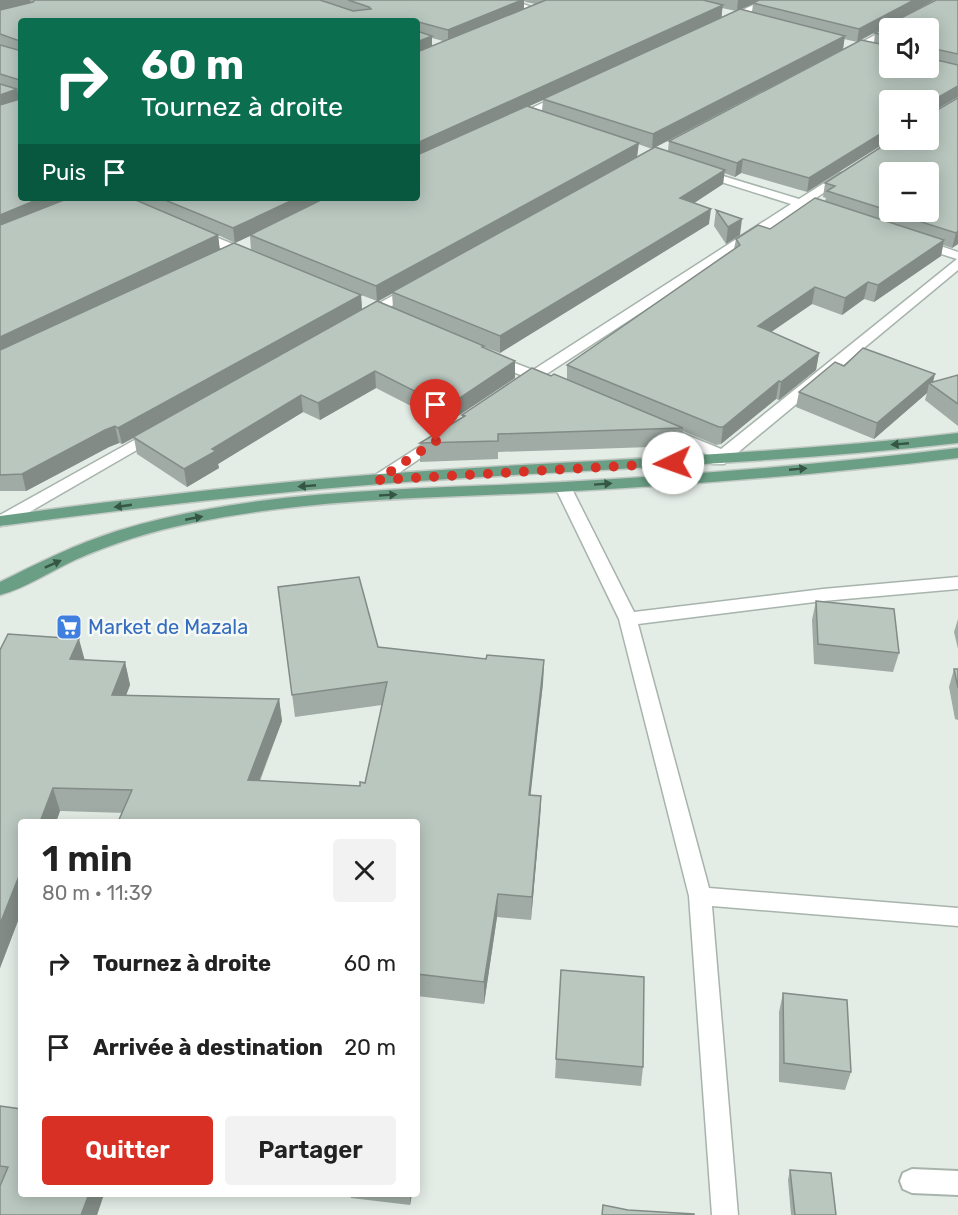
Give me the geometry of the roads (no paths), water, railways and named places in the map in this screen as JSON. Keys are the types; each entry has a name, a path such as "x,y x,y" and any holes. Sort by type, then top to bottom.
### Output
{"main road":[{"path":"0,521 181,498 378,480 720,458 958,438"},
{"path":"0,589 98,544 137,530 200,516 383,495 563,487 735,475 958,453"}],"street":[{"path":"501,0 543,9 519,19"},
{"path":"714,26 729,15 772,0"},
{"path":"729,15 757,22"},
{"path":"837,58 879,35"},
{"path":"503,123 578,89"},
{"path":"525,113 546,121"},
{"path":"513,389 860,165"},
{"path":"685,167 822,210"},
{"path":"188,231 268,263"},
{"path":"214,260 257,239"},
{"path":"913,241 958,256"},
{"path":"649,424 720,458 958,263"},
{"path":"347,325 428,280"},
{"path":"355,299 398,318"},
{"path":"481,353 564,389"},
{"path":"0,521 167,427"},
{"path":"378,480 455,428"},
{"path":"563,487 628,619 700,896 725,1215"},
{"path":"628,619 823,595 958,583"},
{"path":"700,896 958,917"}],"lane":[{"path":"912,1181 958,1183"}],"place":[{"name":"Market de Mazala","path":"69,627"}]}
